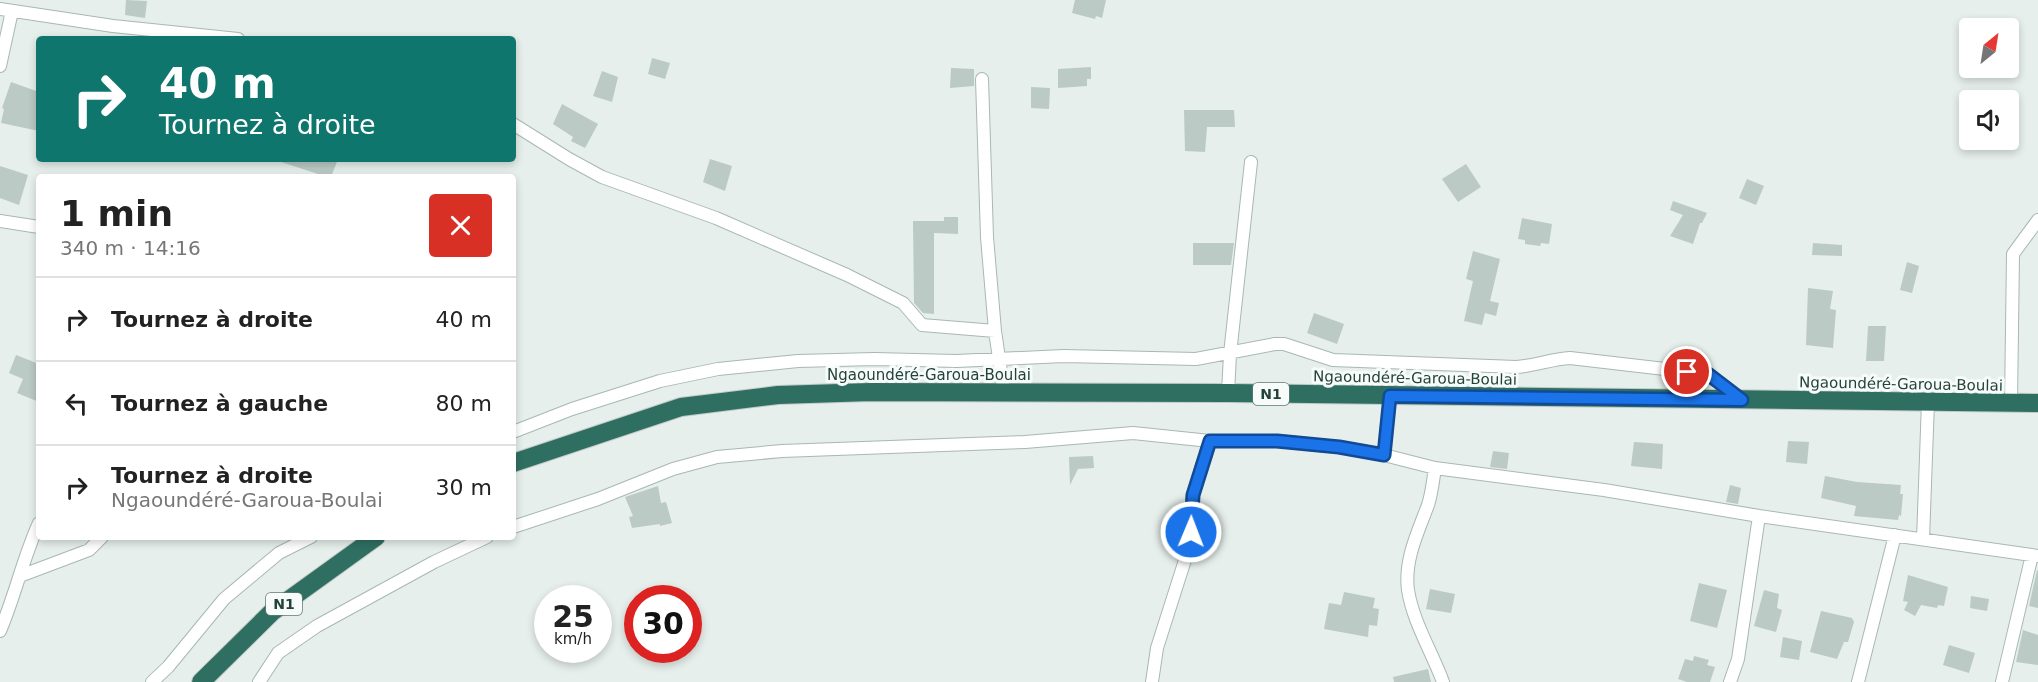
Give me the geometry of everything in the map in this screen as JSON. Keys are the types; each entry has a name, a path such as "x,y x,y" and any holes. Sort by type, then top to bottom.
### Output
{"highway":[{"name":"Ngaoundéré-Garoua-Boulai","path":"516,462 681,407 778,395 872,392 1228,393 2038,403"},
{"name":"N1","path":"201,682 272,612 372,540"}],"street":[{"path":"0,66 6,10 113,26 209,36"},
{"path":"982,79 987,237 998,359 1004,392"},
{"path":"516,126 602,177 716,218 847,275 903,303 922,324 995,331"},
{"path":"1228,393 1230,354 1251,162"},
{"path":"2011,403 2013,254 2038,220"},
{"path":"0,221 36,227"},
{"path":"516,431 572,409 660,381 718,369 798,361 874,359 956,362 1064,356 1196,359 1275,344 1284,344 1333,360 1516,368 1570,358 1708,374 1742,400"},
{"path":"1384,455 1390,396"},
{"path":"1923,539 1928,402"},
{"path":"516,526 598,499 673,469 717,457 782,451 1025,442 1134,433 1210,441 1277,441 1339,447 1384,455 1435,468 1604,490 1759,516 2035,555 2002,682"},
{"path":"1152,682 1156,648 1188,550 1193,495 1210,441"},
{"path":"1435,468 1429,502 1414,540 1409,564 1408,588 1412,607 1443,682"},
{"path":"1730,682 1738,659 1759,516"},
{"path":"0,631 36,530"},
{"path":"1858,682 1895,535"},
{"path":"20,576 89,550 99,540"},
{"path":"152,682 168,667 224,599 279,553 305,540"},
{"path":"259,682 278,653 317,626 434,562 481,540"}],"building":[{"path":"126,0 147,1 145,18 125,15"},
{"path":"1075,0 1106,0 1102,18 1096,16 1095,19 1072,13"},
{"path":"652,58 670,63 665,79 648,74"},
{"path":"1091,67 1091,79 1087,79 1087,86 1058,88 1058,69"},
{"path":"951,68 974,69 974,86 950,88"},
{"path":"602,71 618,77 612,102 593,96"},
{"path":"11,82 36,91 36,130 1,123 4,109 2,108"},
{"path":"1031,87 1050,88 1049,109 1031,108"},
{"path":"562,104 598,124 585,148 571,141 573,137 553,124"},
{"path":"1184,110 1234,110 1235,127 1207,127 1205,152 1185,151"},
{"path":"710,159 732,166 725,191 703,182"},
{"path":"281,162 337,162 332,174 318,174"},
{"path":"1466,164 1481,187 1458,202 1442,179"},
{"path":"0,166 28,175 19,205 0,198"},
{"path":"1747,179 1764,186 1756,205 1739,198"},
{"path":"1673,201 1707,213 1700,223 1693,244 1670,236 1683,215 1670,210"},
{"path":"944,217 958,217 958,234 934,233 934,314 923,313 914,303 913,221 944,221"},
{"path":"1522,218 1552,224 1549,244 1541,243 1540,246 1525,244 1525,240 1518,239"},
{"path":"1193,243 1234,243 1231,265 1193,265"},
{"path":"1813,243 1842,245 1842,256 1812,255"},
{"path":"1473,251 1500,259 1490,301 1499,303 1496,316 1485,313 1482,325 1464,321 1473,281 1466,279"},
{"path":"1907,262 1919,266 1912,293 1900,290"},
{"path":"1808,288 1833,291 1830,309 1836,310 1833,348 1806,345"},
{"path":"1314,313 1344,324 1337,344 1307,333"},
{"path":"1868,326 1886,326 1884,361 1866,361"},
{"path":"16,355 36,363 36,401 17,393 23,379 9,373"},
{"path":"1788,441 1809,442 1807,464 1786,462"},
{"path":"1634,442 1663,444 1662,469 1631,466"},
{"path":"1493,451 1509,453 1507,469 1490,467"},
{"path":"1093,456 1094,468 1078,469 1070,485 1069,457"},
{"path":"1825,476 1857,482 1901,485 1900,494 1903,494 1901,516 1899,515 1898,520 1854,516 1856,506 1821,498"},
{"path":"1730,485 1741,488 1738,504 1726,502"},
{"path":"658,486 661,503 666,502 672,523 632,528 629,517 633,516 625,497"},
{"path":"2038,571 2038,608 2029,606"},
{"path":"1908,575 1948,587 1944,606 1938,605 1937,608 1921,605 1915,616 1904,610 1908,602 1903,601"},
{"path":"1699,583 1727,590 1717,628 1690,621"},
{"path":"1430,589 1455,594 1451,613 1426,609"},
{"path":"1764,590 1779,594 1777,608 1782,610 1776,632 1754,626"},
{"path":"1344,592 1375,598 1373,608 1379,609 1377,626 1369,625 1368,637 1324,629 1329,603 1341,605"},
{"path":"1971,596 1989,599 1987,611 1970,608"},
{"path":"1821,611 1852,618 1854,622 1848,642 1844,642 1837,659 1810,652"},
{"path":"2023,630 2038,635 2038,665 2016,662"},
{"path":"1783,637 1802,641 1799,660 1780,657"},
{"path":"1949,645 1975,653 1969,673 1943,665"},
{"path":"1694,656 1709,660 1707,665 1715,667 1710,682 1687,682 1678,679 1685,659 1693,661"},
{"path":"1428,669 1431,682 1394,682 1393,677"}],"route":[{"path":"1191,532 1193,495 1210,441 1277,441 1339,447 1384,455 1390,396 1742,400 1708,374 1687,372"}]}
